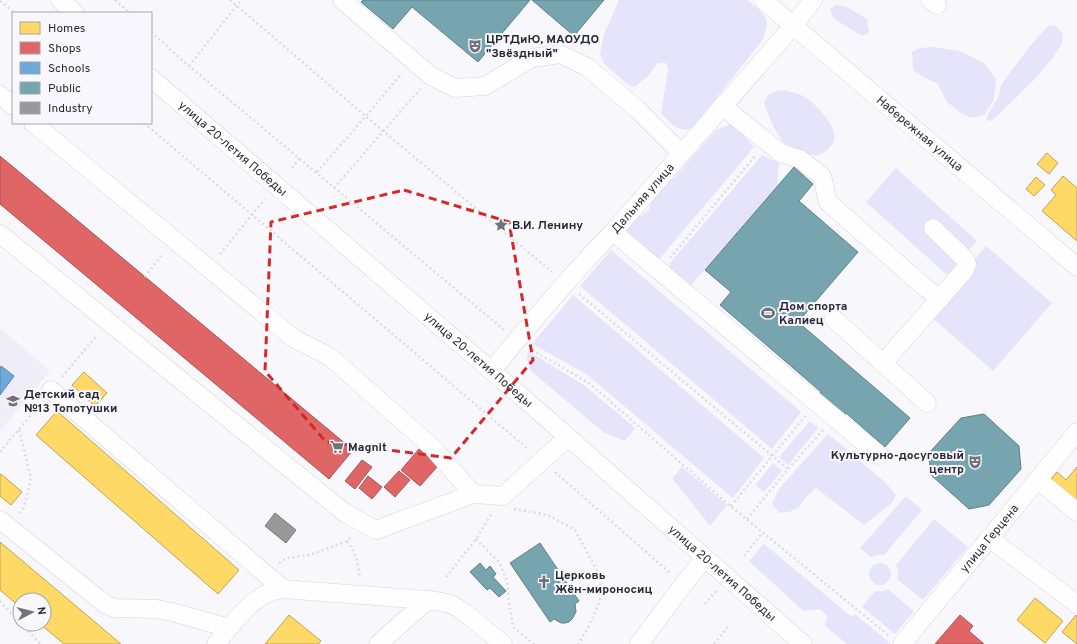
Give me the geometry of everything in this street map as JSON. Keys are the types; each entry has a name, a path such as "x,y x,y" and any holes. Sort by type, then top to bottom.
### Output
{"street":[{"path":"60,0 74,12"},
{"path":"342,0 431,76 455,88 485,86 532,58 560,54 587,67 637,109 681,153"},
{"name":"Набережная улица","path":"763,0 1077,267"},
{"name":"Дальняя улица","path":"491,371 599,245 613,232 793,26 813,0"},
{"name":"улица 20-летия Победы","path":"152,79 568,437 802,644"},
{"path":"0,95 12,105"},
{"path":"722,106 781,153 800,159 822,176 828,202 922,286 940,299"},
{"path":"35,124 293,338 330,357 432,447 473,494"},
{"path":"883,363 965,270 967,264 965,260 933,228"},
{"path":"613,232 879,455"},
{"path":"0,234 345,513 376,530 473,494 507,502 542,460 568,437"},
{"path":"834,318 927,403"},
{"path":"51,390 283,589"},
{"name":"улица Герцена","path":"902,644 1077,432"},
{"path":"1038,480 1077,512"},
{"path":"4,524 109,606 114,608 157,609 229,628"},
{"path":"989,538 1077,604"},
{"path":"639,644 705,558"},
{"path":"216,644 254,602 268,592 283,589 442,602 453,605 464,612 503,644"},
{"path":"378,644 428,600"}],"path":[{"path":"0,0 14,12"},
{"path":"115,0 129,12"},
{"path":"230,0 383,131 788,469"},
{"path":"189,66 241,0"},
{"path":"317,172 402,73"},
{"path":"334,188 419,90"},
{"path":"145,124 542,460 683,585"},
{"path":"659,270 767,142"},
{"path":"292,168 300,158"},
{"path":"208,268 267,198"},
{"path":"145,277 174,239"},
{"path":"88,345 92,341"},
{"path":"731,506 811,410"},
{"path":"4,524 24,507 31,478 19,429"},
{"path":"747,519 788,469 824,429"},
{"path":"0,452 8,442"},
{"path":"446,577 507,502 548,515 575,530 600,576 600,601 587,630 578,644"},
{"path":"265,574 272,567 287,558 310,555 347,541 366,524"},
{"path":"744,556 763,532"},
{"path":"476,539 499,562 507,581 509,603 514,627 534,644"},
{"path":"347,541 354,550 363,595"},
{"path":"705,604 718,589"},
{"path":"0,601 12,614"},
{"path":"714,644 729,626"},
{"path":"30,632 41,644"}],"highlighted area":[{"path":"404,190 509,222 533,360 451,458 326,442 265,371 271,222"}],"shaded area":[{"path":"619,0 747,0 762,13 767,21 767,26 762,41 693,127 684,129 675,126 661,113 668,70 666,63 658,63 648,76 634,87 628,85 604,64 600,54 604,34"},
{"path":"835,5 848,8 867,19 869,32 862,36 834,19 830,10"},
{"path":"1055,25 1063,34 1062,43 1052,59 1034,80 996,117 990,121 986,120 999,96 1001,85 1030,46 1048,26"},
{"path":"934,47 960,51 984,63 996,79 994,99 985,114 973,118 962,114 947,102 937,83 913,70 912,52 920,48"},
{"path":"784,90 800,94 805,97 828,119 834,134 834,141 826,151 817,156 809,154 792,148 782,140 767,112 764,103 768,95 776,91"},
{"path":"731,124 741,132 754,147 656,263 619,230 649,210 654,192 676,176 716,130"},
{"path":"762,155 779,163 777,186 686,291 666,275 671,262"},
{"path":"896,168 977,241 947,275 866,202"},
{"path":"986,246 1052,303 993,371 928,314"},
{"path":"611,250 801,412 772,449 580,286"},
{"path":"573,295 764,458 733,498 586,374 532,344"},
{"name":"Детский сад №13 Топотушки","path":"0,328 50,371 0,431"},
{"path":"528,351 584,385 635,428 625,441 603,432 530,370 527,359"},
{"path":"810,421 818,428 788,465 779,457"},
{"path":"828,434 885,482 896,495 892,503 864,525 816,488 807,496 798,508 789,512 779,513 772,504 779,489"},
{"path":"773,463 782,471 764,492 755,485"},
{"path":"682,467 727,505 710,526 672,478"},
{"path":"906,496 922,510 884,555 871,557 860,548"},
{"path":"934,519 968,547 923,600 897,579 898,572 896,565"},
{"path":"764,544 852,617 855,614 891,644 847,644 825,626 827,616 820,609 803,611 749,561"},
{"path":"880,563 888,566 891,574 888,582 880,585 872,582 869,574 872,566"},
{"path":"888,589 914,611 895,634 862,607 875,591"}],"building: Homes":[{"path":"1047,153 1058,163 1049,174 1037,164"},
{"path":"1063,176 1077,188 1077,241 1042,211 1056,195 1051,190"},
{"path":"1036,177 1045,185 1034,196 1026,189"},
{"path":"84,372 107,393 95,406 72,385"},
{"path":"57,411 239,570 218,594 36,435"},
{"path":"1077,467 1077,507 1048,483 1057,472 1066,480"},
{"path":"1,474 22,492 11,505 0,496"},
{"path":"0,542 121,644 64,644 50,632 52,632 52,592 12,592 12,600 0,590"},
{"path":"1035,598 1063,621 1045,643 1017,620"},
{"path":"289,615 321,641 318,644 265,644"},
{"path":"1076,615 1077,616 1077,644 1062,632"}],"building: Shops":[{"path":"0,156 353,450 329,479 0,204"},
{"path":"419,449 438,466 420,486 401,470"},
{"path":"362,460 372,467 355,489 345,481"},
{"path":"399,471 410,480 395,497 384,487"},
{"path":"368,476 382,487 372,499 359,488"},
{"path":"960,615 973,626 969,631 984,644 935,644"}],"building: Schools":[{"path":"1,366 14,376 0,395 0,368"}],"building: Public":[{"name":"ЦРТДиЮ, МАОУДО \"Звёздный\"","path":"363,0 530,0 478,62 412,7 393,29 361,2"},
{"name":"ЦРТДиЮ, МАОУДО \"Звёздный\"","path":"532,0 604,0 574,36"},
{"name":"Дом спорта Калиец","path":"794,167 813,184 799,201 858,252 798,322 910,418 885,447 846,413 840,420 815,399 821,392 720,305 731,292 705,270"},
{"name":"Культурно-досуговый центр","path":"984,414 1019,446 1021,469 989,505 969,509 932,476 928,454 961,418"},
{"name":"Церковь Жён-мироносиц","path":"540,543 579,601 575,604 576,612 569,622 561,623 554,619 550,622 510,563"},
{"path":"480,563 486,570 490,566 496,574 493,577 506,591 499,597 490,588 487,590 470,572"}],"building: Industry":[{"path":"275,513 296,530 286,543 265,526"}],"place":[{"name":"ЦРТДиЮ, МАОУДО \"Звёздный\"","path":"475,46"},
{"name":"В.И. Ленину","path":"501,225"},
{"name":"Дом спорта Калиец","path":"768,313"},
{"name":"Детский сад №13 Топотушки","path":"13,401"},
{"name":"Magnit","path":"337,447"},
{"name":"Культурно-досуговый центр","path":"975,462"},
{"name":"Церковь Жён-мироносиц","path":"544,582"}]}
